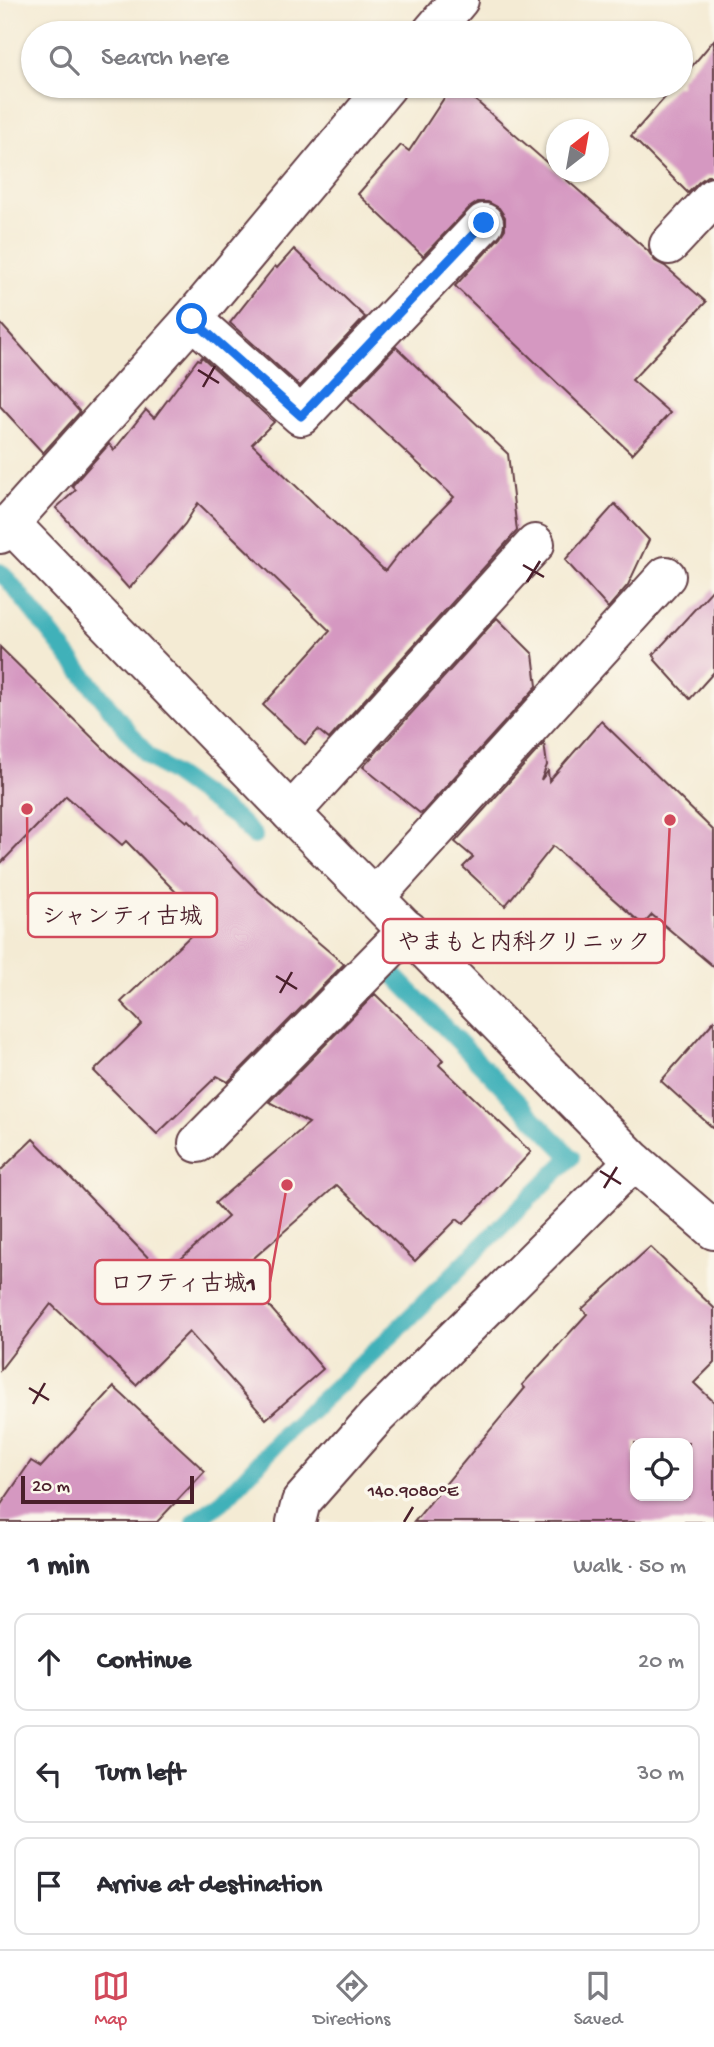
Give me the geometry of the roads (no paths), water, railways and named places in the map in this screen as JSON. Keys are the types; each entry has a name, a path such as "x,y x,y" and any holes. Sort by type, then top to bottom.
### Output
{"street":[{"path":"441,21 459,0"},
{"path":"377,98 192,319 5,528 408,930 634,1161 714,1230"},
{"path":"669,245 714,197"},
{"path":"192,319 301,416 484,223"},
{"path":"291,813 535,544"},
{"path":"375,897 666,576"},
{"path":"198,1143 408,930"},
{"path":"296,1522 302,1502 376,1417 634,1161"}],"waterway":[{"path":"0,572 148,756 236,818 254,836"},
{"path":"195,1522 223,1501 285,1434 393,1334 571,1157 390,971"}],"place":[{"name":"シャンティ古城","path":"27,809"},
{"name":"やまもと内科クリニック","path":"670,820"},
{"name":"ロフティ古城1","path":"287,1185"}]}
